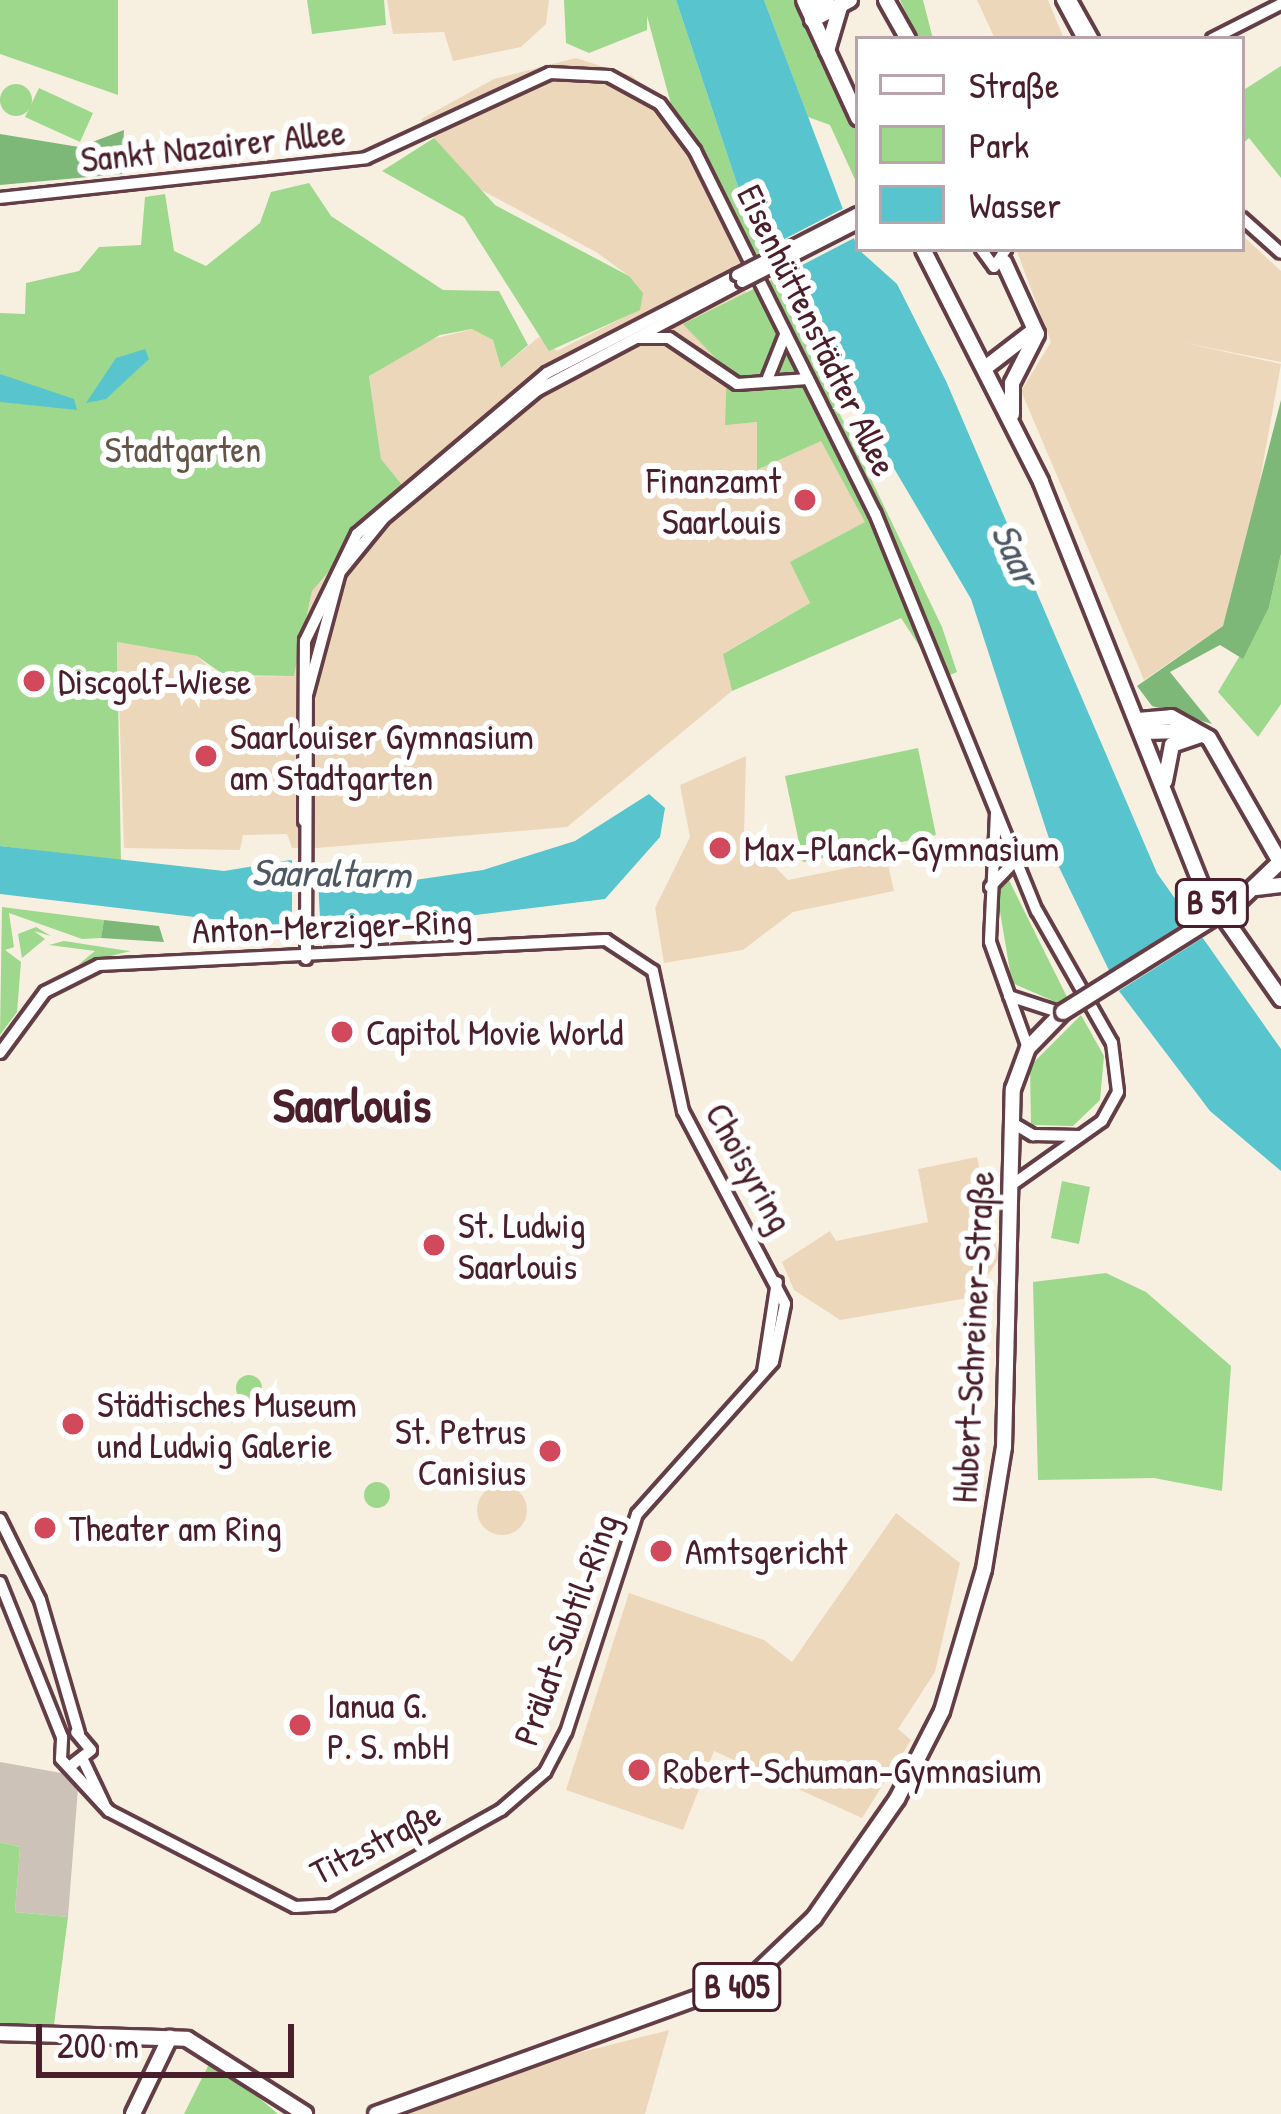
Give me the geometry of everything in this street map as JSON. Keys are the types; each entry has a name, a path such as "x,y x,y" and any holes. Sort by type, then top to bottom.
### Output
{"main road":[{"path":"886,0 906,36"},
{"path":"827,52 839,2 808,9 827,52 855,112"},
{"name":"B 51","path":"925,252 1014,425 1227,931 1281,999"},
{"path":"1001,259 1033,320 1037,342 1023,363 1014,425"},
{"path":"987,375 1028,343 1033,320"},
{"path":"987,375 1023,363"},
{"path":"1140,726 1172,717 1209,738"},
{"path":"1140,726 1209,738"},
{"path":"1166,792 1166,754 1187,731"},
{"name":"B 51","path":"1209,738 1253,800 1281,862"},
{"name":"B 51","path":"1253,800 1281,819"},
{"path":"1028,1048 1062,1012 1237,903 1281,862"},
{"name":"B 51","path":"1256,887 1281,884"},
{"name":"Hubert-Schreiner-Straße","path":"376,2114 751,1978 814,1918 874,1835 954,1678 1001,1468 1011,1122 1028,1048"},
{"path":"0,2033 170,2037 221,2054 305,2114"},
{"path":"133,2114 170,2037"}],"street":[{"path":"1067,3 1078,36"},
{"path":"1067,3 1091,36"},
{"path":"1218,36 1281,4"},
{"name":"Eisenhüttenstädter Allee","path":"427,130 550,73 609,76 645,93 684,133 932,632 1016,860 1115,1057 1118,1092 1089,1133"},
{"name":"Sankt Nazairer Allee","path":"0,198 333,166 427,130"},
{"path":"305,953 304,848 320,617 352,554 429,480 538,390 855,215"},
{"path":"1245,221 1281,253"},
{"path":"305,826 298,694 313,612 357,534 547,373 855,224"},
{"path":"680,313 691,357"},
{"path":"760,383 785,332"},
{"path":"619,343 660,336 691,357 760,383 808,379"},
{"path":"760,383 802,366"},
{"name":"Eisenhüttenstädter Allee","path":"997,808 987,894 1003,991 1028,1048"},
{"path":"987,894 1016,860"},
{"name":"Anton-Merziger-Ring","path":"0,1053 45,992 87,969 305,953 607,940 653,971 663,1009"},
{"path":"1003,991 1062,1012"},
{"name":"Choisyring","path":"663,1009 683,1111 777,1282 784,1328"},
{"path":"1011,1122 1047,1138 1089,1133"},
{"path":"1011,1187 1040,1156 1089,1133"},
{"name":"Choisyring","path":"762,1375 777,1282"},
{"name":"Prälat-Subtil-Ring","path":"535,1783 566,1732 638,1514 762,1375 784,1328"},
{"path":"0,1519 40,1600 79,1733 91,1747 78,1763 59,1754 62,1737 0,1582"},
{"path":"62,1737 79,1733"},
{"name":"Titzstraße","path":"78,1763 110,1811 266,1897 318,1909 535,1783"}],"shaded area":[{"path":"387,0 549,0 546,24 521,47 453,61 444,32 393,34"},
{"path":"977,0 1048,0 1063,36 994,36"},
{"path":"576,58 632,76 681,116 755,255 733,266 747,293 684,324 728,369 726,424 758,422 758,470 821,440 866,522 791,562 810,603 724,653 732,691 567,827 317,848 292,848 287,834 243,835 240,850 124,848 117,642 197,656 220,677 294,676 312,591 359,526 381,459 369,376 408,345 473,329 493,340 501,368 539,337 557,351 640,309 629,276 596,252 463,180 421,119 494,79"},
{"path":"1245,238 1281,271 1281,362 1180,342 1281,364 1244,569 1223,626 1144,680 1021,391 1051,342 1017,252 1245,252"},
{"name":"Max-Planck-Gymnasium","path":"746,756 744,835 788,880 887,860 894,891 793,912 743,950 664,963 655,908 690,837 680,785"},
{"path":"977,1157 999,1258 974,1297 840,1320 794,1290 782,1262 830,1231 836,1241 928,1222 918,1169"},
{"path":"502,1485 520,1492 527,1510 520,1528 502,1535 484,1528 477,1510 484,1492"},
{"path":"896,1513 960,1563 935,1672 898,1729 911,1740 862,1818 714,1751 683,1830 566,1790 629,1593 764,1640 792,1662"},
{"path":"0,1762 67,1774 78,1788 68,1917 15,1912 20,1847 0,1842"},
{"path":"669,2030 645,2114 395,2114 471,2080"}],"green space":[{"path":"0,0 118,0 118,95 0,54"},
{"path":"307,0 384,0 386,25 312,34"},
{"path":"564,0 676,0 741,196 779,242 755,255 672,108 647,16 647,30 589,53 566,43"},
{"path":"764,0 796,0 855,128 855,179 830,125 808,117"},
{"path":"900,0 923,0 932,36 917,36"},
{"path":"1281,66 1281,178 1249,138 1245,141 1245,89"},
{"path":"16,84 27,89 32,100 27,111 16,116 5,111 0,100 5,89"},
{"path":"39,88 93,113 80,142 25,117"},
{"path":"124,130 122,174 0,185 0,134 79,147"},
{"path":"434,138 495,205 629,276 643,293 640,310 549,351 464,217 382,171"},
{"name":"Stadtgarten","path":"309,183 331,216 443,290 499,291 528,345 501,368 493,340 472,329 440,335 369,376 381,459 402,485 312,591 294,676 224,675 197,656 117,642 121,861 0,846 0,313 25,314 26,283 79,271 99,247 141,245 145,197 165,194 174,251 206,266 260,223 271,192"},
{"path":"792,270 827,355 824,381 942,627 957,672 941,679 901,618 732,691 723,654 810,603 790,562 865,522 821,441 757,470 757,422 725,425 727,370 683,324"},
{"path":"1281,400 1281,554 1269,607 1243,659 1220,645 1170,672 1212,724 1152,706 1137,686 1223,626"},
{"path":"1281,554 1281,704 1258,737 1218,692 1269,607"},
{"path":"918,748 936,835 803,862 785,776"},
{"path":"1007,876 1067,997 1058,1003 1012,983 997,894"},
{"path":"2,907 104,920 101,938 82,939 9,913 14,947 5,950 21,962 17,1012 0,1035"},
{"path":"104,920 159,926 164,942 101,938"},
{"path":"36,927 51,936 34,931 45,939 22,958 18,934"},
{"path":"64,941 131,951 79,964 95,951 49,945"},
{"path":"1081,1015 1104,1056 1100,1100 1073,1126 1031,1125 1030,1066"},
{"path":"1062,1181 1090,1187 1079,1244 1051,1238"},
{"path":"1106,1273 1146,1292 1231,1366 1222,1491 1154,1478 1038,1480 1033,1282"},
{"path":"249,1375 262,1388 249,1401 236,1388"},
{"path":"377,1482 390,1495 377,1508 364,1495"},
{"path":"0,1842 20,1847 15,1912 68,1917 54,2025 0,2024"},
{"path":"211,2060 224,2068 278,2114 184,2114"}],"water":[{"name":"Saar","path":"676,0 764,0 855,241 855,252 861,252 897,284 946,381 1157,873 1281,1049 1281,1171 1210,1111 1119,991 1057,863 971,599 806,319 774,231 741,196"},
{"path":"145,349 149,359 106,399 86,403 116,358"},
{"path":"0,374 74,399 77,410 0,402"},
{"name":"Saaraltarm","path":"649,794 665,808 660,837 605,899 329,933 0,894 0,846 224,871 290,860 408,881 483,870 575,841"}],"pier":[{"path":"850,205 855,238 787,273 773,245"},
{"path":"292,854 317,858 321,938 292,935"},
{"path":"1192,918 1204,937 1114,994 1104,974"}],"place":[{"name":"Finanzamt Saarlouis","path":"805,500"},
{"name":"Discgolf-Wiese","path":"34,681"},
{"name":"Saarlouiser Gymnasium am Stadtgarten","path":"206,756"},
{"name":"Max-Planck-Gymnasium","path":"720,848"},
{"name":"Capitol Movie World","path":"342,1032"},
{"name":"St. Ludwig Saarlouis","path":"434,1245"},
{"name":"Städtisches Museum und Ludwig Galerie","path":"73,1424"},
{"name":"St. Petrus Canisius","path":"550,1451"},
{"name":"Theater am Ring","path":"45,1528"},
{"name":"Amtsgericht","path":"661,1551"},
{"name":"Ianua G. P. S. mbH","path":"300,1725"},
{"name":"Robert-Schuman-Gymnasium","path":"639,1770"}],"district":[{"name":"Saarlouis","path":"352,1105"}]}
